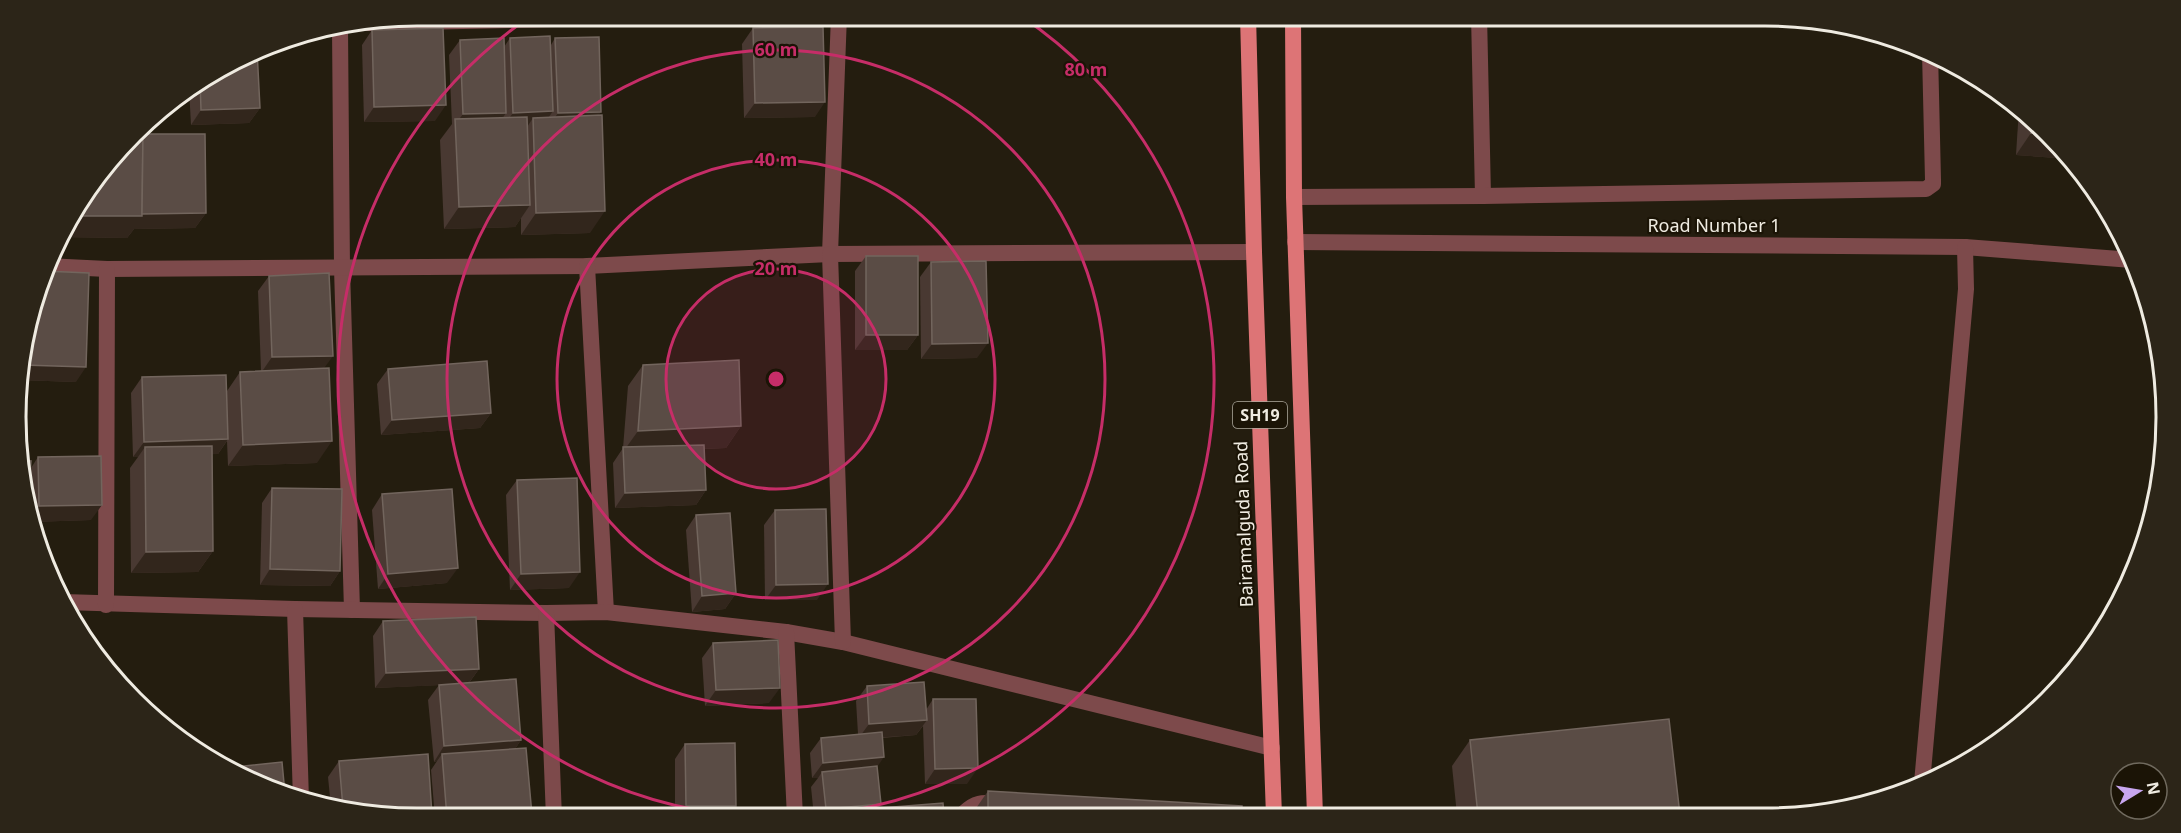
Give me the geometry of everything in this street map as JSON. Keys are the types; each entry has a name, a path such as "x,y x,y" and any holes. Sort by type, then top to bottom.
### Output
{"main road":[{"name":"Bairamalguda Road","path":"1248,26 1274,808"},
{"name":"SH19","path":"1293,26 1295,242 1315,808"}],"street":[{"path":"839,26 830,254 843,642"},
{"path":"1479,26 1483,196"},
{"path":"339,33 342,268 352,609"},
{"path":"1294,197 1926,189 1933,184 1934,180 1930,63"},
{"name":"Road Number 1","path":"1295,242 1965,247 2122,259"},
{"path":"1923,774 1966,289 1965,247"},
{"path":"55,266 107,269 587,266 830,254 1254,252"},
{"path":"587,266 606,612"},
{"path":"106,604 107,269"},
{"path":"73,602 546,614 606,612 786,632 843,642 1272,748"},
{"path":"295,609 302,790"},
{"path":"546,614 554,808"},
{"path":"786,632 795,808"},
{"path":"969,808 980,803 1015,806"}],"building":[{"path":"823,27 825,102 755,103 753,28"},
{"path":"443,28 446,105 374,107 372,30"},
{"path":"550,36 553,111 513,113 510,38"},
{"path":"599,37 601,112 558,113 555,38"},
{"path":"504,38 506,113 463,114 460,40"},
{"path":"257,60 260,108 201,110 200,90"},
{"path":"602,115 605,211 536,213 533,118"},
{"path":"527,117 530,205 459,207 455,119"},
{"path":"147,134 205,134 206,213 142,214 143,137"},
{"path":"143,137 142,216 81,216 106,178"},
{"path":"866,256 918,256 918,335 866,335"},
{"path":"986,261 988,343 932,344 931,262"},
{"path":"53,271 89,273 86,367 29,365 39,315"},
{"path":"329,273 333,356 272,357 269,276"},
{"path":"739,360 741,426 638,431 643,365"},
{"path":"487,361 491,413 392,420 388,369"},
{"path":"329,368 332,441 243,445 240,372"},
{"path":"226,375 228,439 144,442 142,377"},
{"path":"704,445 706,490 625,493 623,447"},
{"path":"212,446 213,551 146,552 145,447"},
{"path":"101,456 102,505 39,506 38,457"},
{"path":"577,478 580,572 521,574 517,480"},
{"path":"272,488 342,489 340,571 270,569"},
{"path":"452,489 458,568 388,574 382,494"},
{"path":"826,509 828,584 776,585 775,510"},
{"path":"730,513 736,593 702,596 696,515"},
{"path":"476,617 479,669 386,673 383,621"},
{"path":"778,640 780,688 716,690 713,643"},
{"path":"516,679 521,740 444,746 439,685"},
{"path":"924,682 927,720 869,724 867,686"},
{"path":"933,699 976,699 978,768 935,769"},
{"path":"1669,719 1679,808 1477,808 1470,740"},
{"path":"882,732 884,757 823,763 821,738"},
{"path":"735,743 736,806 686,806 685,744"},
{"path":"526,748 531,808 446,808 442,754"},
{"path":"428,754 431,808 391,807 342,800 339,761"},
{"path":"282,762 284,784 267,778 242,766"},
{"path":"877,766 881,804 826,808 822,772"},
{"path":"988,791 1242,806 1242,808 988,808"},
{"path":"943,803 943,808 880,808"}]}
